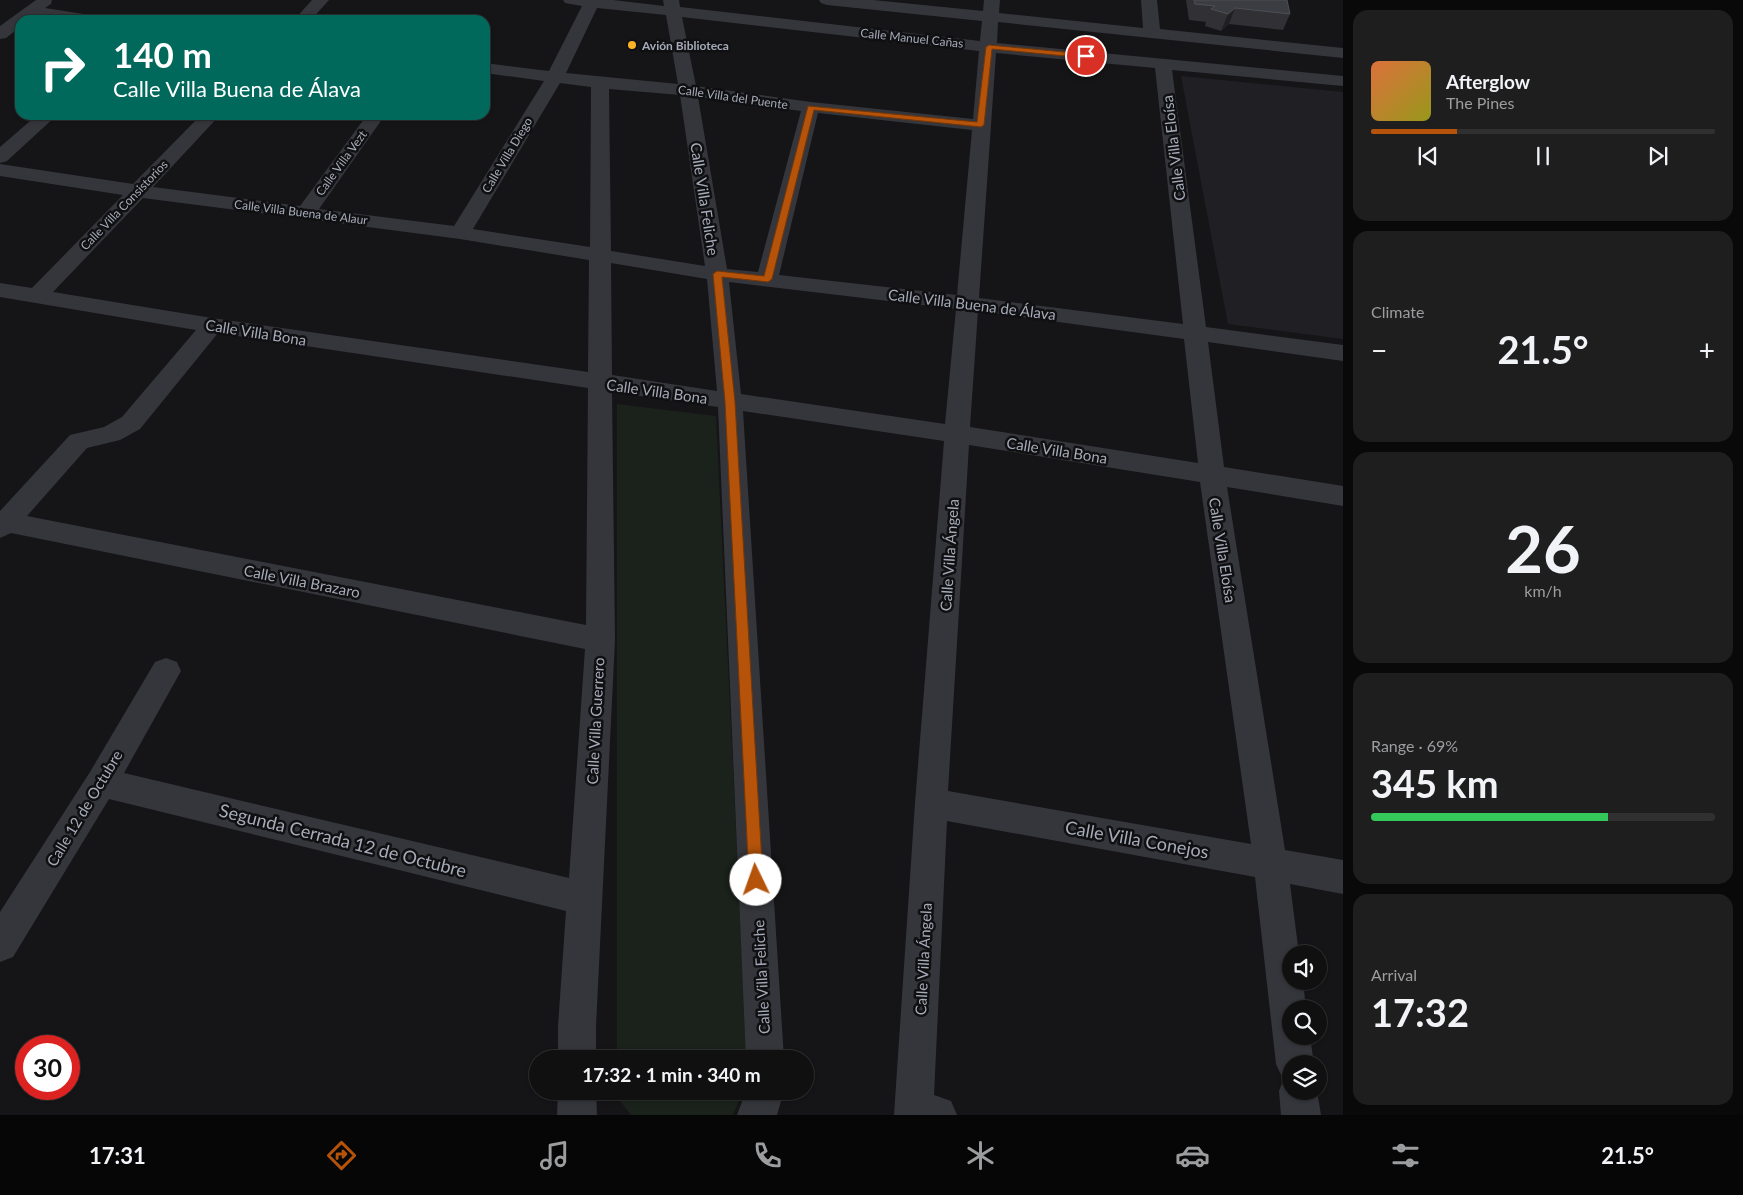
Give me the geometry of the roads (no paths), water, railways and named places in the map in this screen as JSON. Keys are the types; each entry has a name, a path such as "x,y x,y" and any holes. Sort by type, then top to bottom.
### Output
{"street":[{"path":"26,15 46,0"},
{"path":"307,15 321,0"},
{"name":"Calle Manuel Cañas","path":"571,0 672,6 989,47 1343,81"},
{"name":"Calle Manuel Cañas","path":"827,0 991,9 1152,34 1343,53"},
{"path":"1149,0 1152,34"},
{"name":"Calle Villa Diego","path":"460,233 555,77 592,2"},
{"name":"Calle Villa Feliche","path":"672,6 688,90 717,274 730,402 765,1050"},
{"name":"Calle Villa Ángela","path":"922,1113 931,803 957,434 991,9"},
{"path":"31,11 57,15"},
{"path":"0,34 15,23"},
{"name":"Calle Villa Eloísa","path":"1163,63 1212,474 1270,862 1287,1000"},
{"name":"Calle Villa del Puente","path":"490,69 600,83 688,90 811,107 981,125"},
{"path":"600,83 601,383"},
{"path":"768,279 811,107"},
{"path":"0,157 42,120"},
{"name":"Calle Villa Consistorios","path":"37,296 206,120"},
{"name":"Calle Villa Vezt","path":"306,212 372,120"},
{"name":"Calle Villa Buena de Alaur","path":"0,170 137,191 460,233 601,256"},
{"name":"Calle Villa Buena de Álava","path":"601,256 717,274 967,303 1343,353"},
{"name":"Calle Villa Bona","path":"2,294 37,296 212,325 957,434 1343,496"},
{"path":"2,525 80,441 111,434 131,423 212,325"},
{"name":"Calle Villa Guerrero","path":"577,1050 600,640 601,383"},
{"name":"Calle Villa Brazaro","path":"2,525 600,640"},
{"name":"Calle 12 de Octubre","path":"0,944 101,782 166,671"},
{"name":"Segunda Cerrada 12 de Octubre","path":"101,782 585,899"},
{"name":"Calle Villa Conejos","path":"931,803 1343,876"},
{"path":"577,1100 577,1115"},
{"path":"756,1115 762,1100"},
{"path":"1299,1100 1301,1115"}],"place":[{"name":"Avión Biblioteca","path":"632,45"}]}
